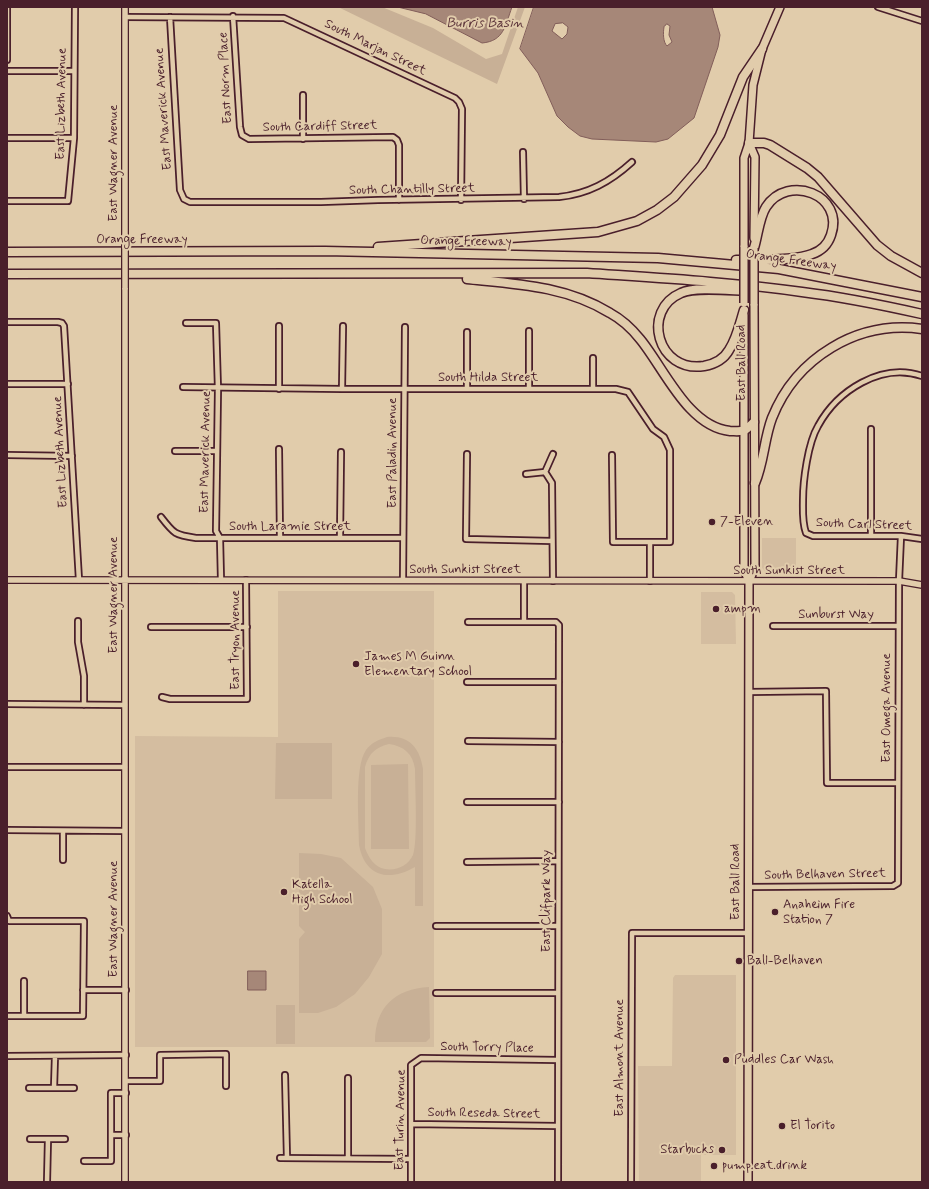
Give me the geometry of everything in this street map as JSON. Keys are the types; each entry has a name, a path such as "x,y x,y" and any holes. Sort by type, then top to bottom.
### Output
{"highway":[{"path":"325,251 598,232 637,221 657,210 674,197 689,182 702,165 720,135 743,77 762,49"},
{"path":"749,143 764,143 770,145 806,168 818,178 877,245 891,256 922,273"},
{"path":"658,258 763,260 812,255 826,244 832,233 833,221 829,208 814,192 794,189 782,193 771,200 763,212 754,248"},
{"name":"Orange Freeway","path":"7,252 325,251 658,258 779,269 922,297"},
{"path":"7,274 587,273 666,278 801,291 853,299 922,314"},
{"path":"431,274 546,288 564,292 597,305 612,314 640,339 689,406 701,419 720,430 744,431 754,422"},
{"path":"744,306 729,351 717,362 698,367 682,365 670,357 660,342 658,327 662,311 675,296 681,292 692,290 801,291"},
{"path":"755,483 761,470 772,417 782,398 807,365 825,351 852,337 886,328 922,329"}],"main road":[{"name":"East Ball Road","path":"748,1182 749,582 744,569 744,158 749,143 753,85 762,49 780,7"},
{"name":"East Ball Road","path":"749,143 755,157 755,568 749,582"}],"street":[{"path":"7,7 7,60"},
{"name":"East Lizbeth Avenue","path":"7,201 68,201 74,138 75,7"},
{"name":"East Wagner Avenue","path":"125,7 125,1182"},
{"path":"878,7 922,21"},
{"name":"East Norm Place","path":"233,16 240,127 244,137"},
{"name":"South Marjan Street","path":"125,17 276,16 292,20 454,98 460,104 462,112 461,200"},
{"name":"East Maverick Avenue","path":"170,17 180,190 184,199"},
{"path":"7,71 74,71"},
{"path":"303,95 303,139"},
{"name":"South Cardiff Street","path":"244,137 249,139 303,139 386,136 396,139 399,145 399,200"},
{"path":"7,138 74,138"},
{"path":"523,152 524,199"},
{"name":"South Chantilly Street","path":"184,199 193,202 314,202 524,199 558,197 582,193 610,180 632,162"},
{"name":"East Lizbeth Avenue","path":"7,322 62,323 65,331 79,580"},
{"name":"East Maverick Avenue","path":"186,323 216,323 218,389 216,531 220,538 221,580"},
{"path":"279,326 279,389"},
{"path":"342,389 343,326"},
{"name":"East Paladin Avenue","path":"403,580 405,327"},
{"path":"467,332 467,389"},
{"path":"529,332 529,389"},
{"path":"593,358 593,388"},
{"name":"South Carl Street","path":"922,376 899,373 882,375 865,381 847,391 831,406 817,427 803,486 803,525 806,533 812,536 871,535 902,536 922,539"},
{"path":"7,384 68,384"},
{"name":"South Hilda Street","path":"183,387 218,389 593,388 616,389 628,392 653,429 664,437 670,450 670,542 650,542"},
{"path":"870,429 871,535"},
{"path":"279,449 280,538"},
{"path":"175,451 217,451"},
{"path":"340,538 341,452"},
{"path":"467,454 466,539 552,541"},
{"path":"545,472 553,454"},
{"path":"7,455 72,456"},
{"path":"612,455 613,542 650,542 650,581"},
{"path":"526,474 545,472"},
{"path":"545,472 552,483 553,581"},
{"name":"South Laramie Street","path":"161,517 170,529 179,536 220,538 404,538"},
{"name":"East Omega Avenue","path":"898,880 898,626 902,536"},
{"name":"South Sunkist Street","path":"7,580 899,581 922,585"},
{"name":"East Tryon Avenue","path":"162,697 170,699 247,699 246,580"},
{"path":"468,622 524,622 524,581"},
{"path":"78,621 78,642 84,676 84,705"},
{"name":"East Clifpark Way","path":"524,622 556,622 559,625 558,1182"},
{"path":"151,626 246,627"},
{"name":"Sunburst Way","path":"773,626 898,626"},
{"path":"467,682 559,682"},
{"path":"749,692 826,692 827,783 898,782"},
{"path":"7,704 125,705"},
{"path":"468,741 559,742"},
{"path":"7,767 125,767"},
{"path":"467,802 558,802"},
{"path":"7,830 125,831"},
{"path":"62,860 63,831"},
{"path":"467,862 558,862"},
{"name":"South Belhaven Street","path":"748,887 893,886 896,885 898,880"},
{"path":"7,1016 83,1016 84,921 8,919"},
{"path":"436,926 558,926"},
{"name":"East Almont Avenue","path":"631,1182 632,933 748,933"},
{"path":"24,981 24,1016"},
{"path":"83,990 126,990"},
{"path":"436,993 558,993"},
{"path":"126,1081 160,1081 160,1055 226,1054 226,1086"},
{"path":"7,1056 126,1055"},
{"path":"54,1088 55,1056"},
{"name":"South Torry Place","path":"416,1060 421,1058 558,1060"},
{"name":"East Turin Avenue","path":"411,1182 411,1065 416,1060"},
{"path":"285,1074 287,1158"},
{"path":"348,1078 348,1158"},
{"path":"29,1088 74,1088"},
{"path":"84,1161 111,1161 111,1093 126,1093"},
{"name":"South Reseda Street","path":"411,1124 558,1126"},
{"path":"111,1135 126,1135"},
{"path":"30,1139 65,1139"},
{"path":"48,1139 48,1182"},
{"path":"280,1158 411,1159"}],"shaded area":[{"path":"338,7 382,7 433,28 486,59 502,54 518,7 525,7 497,84"},
{"path":"762,538 796,538 796,571 765,571 762,568"},
{"name":"Katella High School","path":"278,591 434,591 434,1047 135,1047 135,736 278,737"},
{"path":"701,592 732,592 735,595 736,644 701,644"},
{"path":"387,737 401,738 412,744 419,755 423,769 423,906 415,906 415,867 405,872 396,874 380,874 372,870 367,864 362,856 359,845 358,810 362,758 370,745","holes":["389,744 407,752 414,764 416,800 415,848 411,859 405,865 393,869 385,869 381,868 370,859 365,848 365,767 374,751"]},
{"path":"276,743 332,743 332,799 275,799"},
{"path":"408,764 409,849 371,849 371,765"},
{"path":"299,853 321,854 341,858 373,887 382,909 382,954 369,977 355,994 336,1007 318,1013 299,1013 299,939 305,932 299,926"},
{"path":"675,975 736,975 736,1155 701,1155 701,1182 639,1182 638,1066 672,1066 673,978"},
{"path":"429,987 430,1038 426,1042 375,1042 379,1019 389,1002 406,992"},
{"path":"276,1005 295,1005 295,1044 276,1044"}],"water":[{"name":"Burris Basin","path":"398,7 512,7 503,31 499,36 489,42 482,43 426,14"},
{"path":"534,7 712,7 720,35 718,47 694,118 668,139 656,142 592,139 580,136 557,116 538,73 520,49","holes":["563,23 568,27 567,34 562,39 552,31 555,24","667,24 670,26 669,35 672,42 667,46 663,35 664,27"]},
{"path":"248,971 266,971 266,990 248,990"}],"place":[{"name":"7-Eleven","path":"712,522"},
{"name":"ampm","path":"716,609"},
{"name":"James M Guinn Elementary School","path":"356,664"},
{"name":"Katella High School","path":"284,892"},
{"name":"Anaheim Fire Station 7","path":"775,912"},
{"name":"Ball-Belhaven","path":"739,961"},
{"name":"Puddles Car Wash","path":"726,1060"},
{"name":"El Torito","path":"782,1126"},
{"name":"Starbucks","path":"722,1150"},
{"name":"pump.eat.drink","path":"714,1166"}]}
